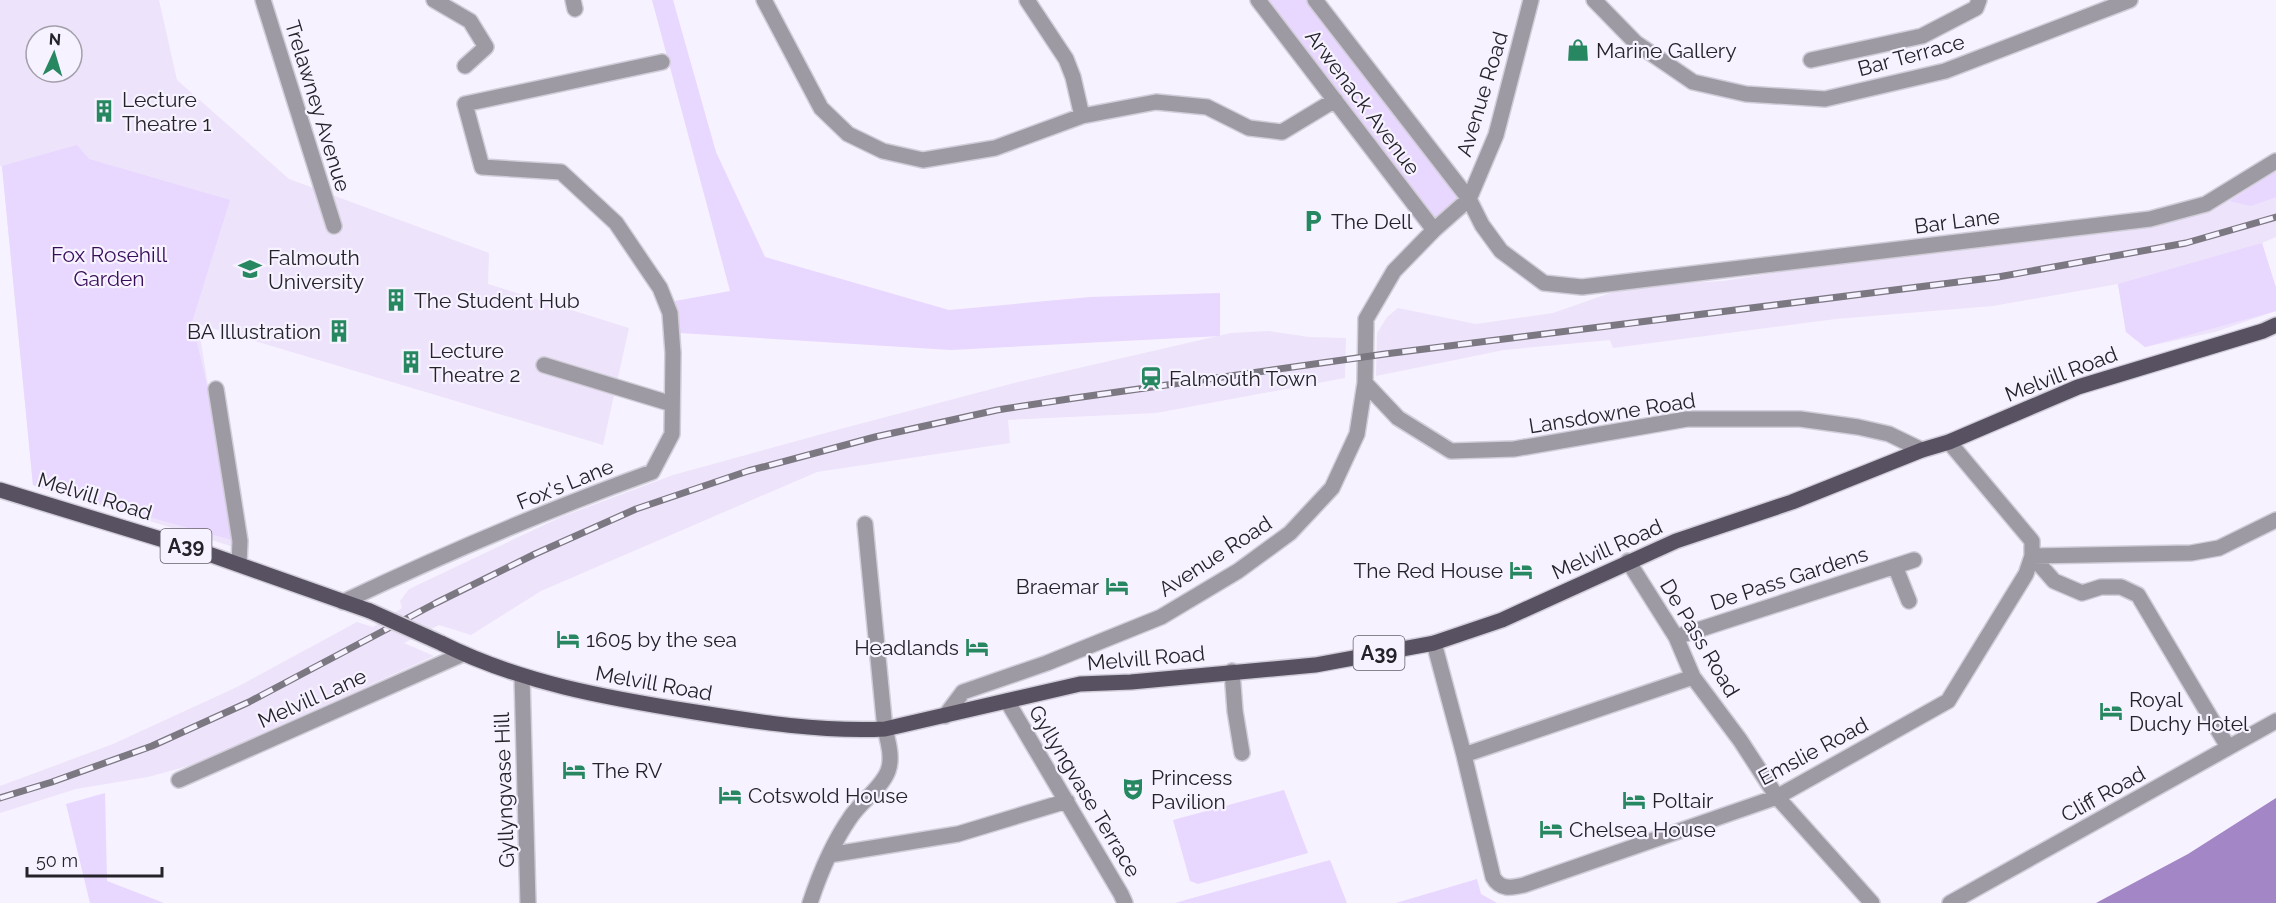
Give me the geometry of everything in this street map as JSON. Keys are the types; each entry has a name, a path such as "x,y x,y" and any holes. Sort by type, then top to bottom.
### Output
{"main road":[{"name":"Melvill Road","path":"0,490 155,536 239,564 370,612 463,654 522,676 581,692 784,726 853,730 885,729 1080,684 1131,682 1315,665 1434,643 1502,620 1676,541 1792,502 1922,450 1949,442 2078,387 2263,331 2276,325"}],"street":[{"name":"Trelawney Avenue","path":"263,0 334,226"},
{"path":"434,0 470,21 486,47 465,66"},
{"path":"764,0 802,76 821,108 848,134 883,151 923,160 995,148 1082,116 1156,102 1207,107 1249,128 1282,132 1335,100"},
{"path":"1027,0 1066,58 1082,116"},
{"name":"Arwenack Avenue","path":"1258,0 1434,230"},
{"name":"Arwenack Avenue","path":"1315,0 1468,199 1482,225 1501,251 1544,283 1582,287 1631,281"},
{"path":"1330,0 1332,22"},
{"name":"Avenue Road","path":"945,716 963,692 1047,663 1161,616 1238,571 1290,533 1332,488 1357,434 1365,383 1366,319 1394,271 1468,199 1496,135 1531,0"},
{"name":"Bar Terrace","path":"1594,0 1636,43 1693,82 1746,94 1825,99 1945,71 2130,0"},
{"path":"1811,60 1922,36 1976,8 1979,0"},
{"name":"Fox's Lane","path":"344,602 581,498 652,472 672,434 670,313 660,288 616,223 561,172 482,167 465,104 662,62"},
{"name":"Bar Lane","path":"1631,281 2150,219 2206,204 2276,161"},
{"path":"544,365 672,404"},
{"name":"Lansdowne Road","path":"1365,383 1398,418 1450,451 1514,449 1687,419 1800,419 1889,434 1922,450"},
{"path":"216,389 240,541 239,564"},
{"path":"1949,442 2032,541 2032,556 2054,581 2082,593 2101,587 2121,587 2138,595 2228,747"},
{"path":"2032,556 2191,553 2218,548 2276,520"},
{"path":"810,903 829,855 850,818 879,785 888,770 890,756 885,729 865,524"},
{"name":"Emslie Road","path":"1434,643 1464,755 1492,877 1503,887 1524,885 1777,797 1948,701 2026,574 2032,556"},
{"name":"De Pass Gardens","path":"1676,637 1914,560"},
{"name":"De Pass Road","path":"1628,561 1676,637 1693,677 1740,740 1777,797 1872,903"},
{"path":"1895,566 1909,602"},
{"name":"Melvill Lane","path":"179,780 463,654"},
{"path":"1232,671 1234,711 1242,753"},
{"name":"Gyllyngvase Hill","path":"522,676 528,903"},
{"path":"1464,755 1693,677"},
{"name":"Gyllyngvase Terrace","path":"1007,701 1125,903"},
{"name":"Cliff Road","path":"1950,903 2276,721"},
{"path":"829,855 958,834 1067,801"}],"shaded area":[{"name":"Falmouth University","path":"0,0 159,0 177,80 289,179 489,253 488,284 629,328 603,445 198,324 234,547 33,485 2,166 0,166"},
{"path":"2276,171 2276,237 2262,243 2276,288 2276,311 2215,332 2145,347 2126,332 2118,284 1993,306 1836,319 1613,348 1610,340 1504,350 1376,376 1377,333 1387,317 1398,308 1476,324 1553,313 1616,291 1653,285 1723,281 1893,254 2146,227 2189,217 2229,201"},
{"path":"1268,331 1309,337 1346,338 1345,378 1156,413 1008,420 1010,443 817,472 541,591 471,635 439,625 404,643 434,656 192,765 148,777 76,789 0,813 0,786 113,744 237,687 357,622 373,627 402,608 400,601 409,589 561,517 673,475 1018,382 1231,333"},
{"path":"2276,798 2276,903 2096,903 2188,854"}],"green space":[{"path":"652,0 673,0 716,152 765,257 949,310 1090,297 1220,293 1220,336 951,350 680,333 675,301 730,291"},
{"path":"1263,0 1311,0 1465,199 1435,224"},
{"name":"Fox Rosehill Garden","path":"77,145 89,159 230,200 192,322 213,410 232,540 33,485 2,166"},
{"path":"2276,171 2276,197 2251,206 2229,201"},
{"path":"2262,243 2276,288 2276,311 2145,347 2126,332 2118,284"},
{"path":"1284,790 1308,853 1198,884 1190,881 1173,820"},
{"path":"105,793 107,881 164,903 90,903 66,804"},
{"path":"1330,860 1347,903 1175,903 1189,899"},
{"path":"1477,879 1481,894 1497,903 1396,903"}],"railway":[{"path":"0,798 152,746 249,702 436,603 535,554 636,509 748,471 875,437 997,410 1075,398 1385,354 1998,277 2186,243 2276,217"}],"place":[{"name":"Marine Gallery","path":"1578,50"},
{"name":"Lecture Theatre 1","path":"104,111"},
{"name":"The Dell","path":"1313,221"},
{"name":"Falmouth University","path":"250,269"},
{"name":"The Student Hub","path":"396,300"},
{"name":"BA Illustration","path":"339,331"},
{"name":"Lecture Theatre 2","path":"411,362"},
{"name":"Falmouth Town","path":"1151,378"},
{"name":"The Red House","path":"1521,570"},
{"name":"Braemar","path":"1117,586"},
{"name":"1605 by the sea","path":"568,639"},
{"name":"Headlands","path":"977,647"},
{"name":"Royal Duchy Hotel","path":"2111,711"},
{"name":"The RV","path":"574,770"},
{"name":"Princess Pavilion","path":"1133,789"},
{"name":"Cotswold House","path":"730,795"},
{"name":"Poltair","path":"1634,800"},
{"name":"Chelsea House","path":"1551,829"}]}
